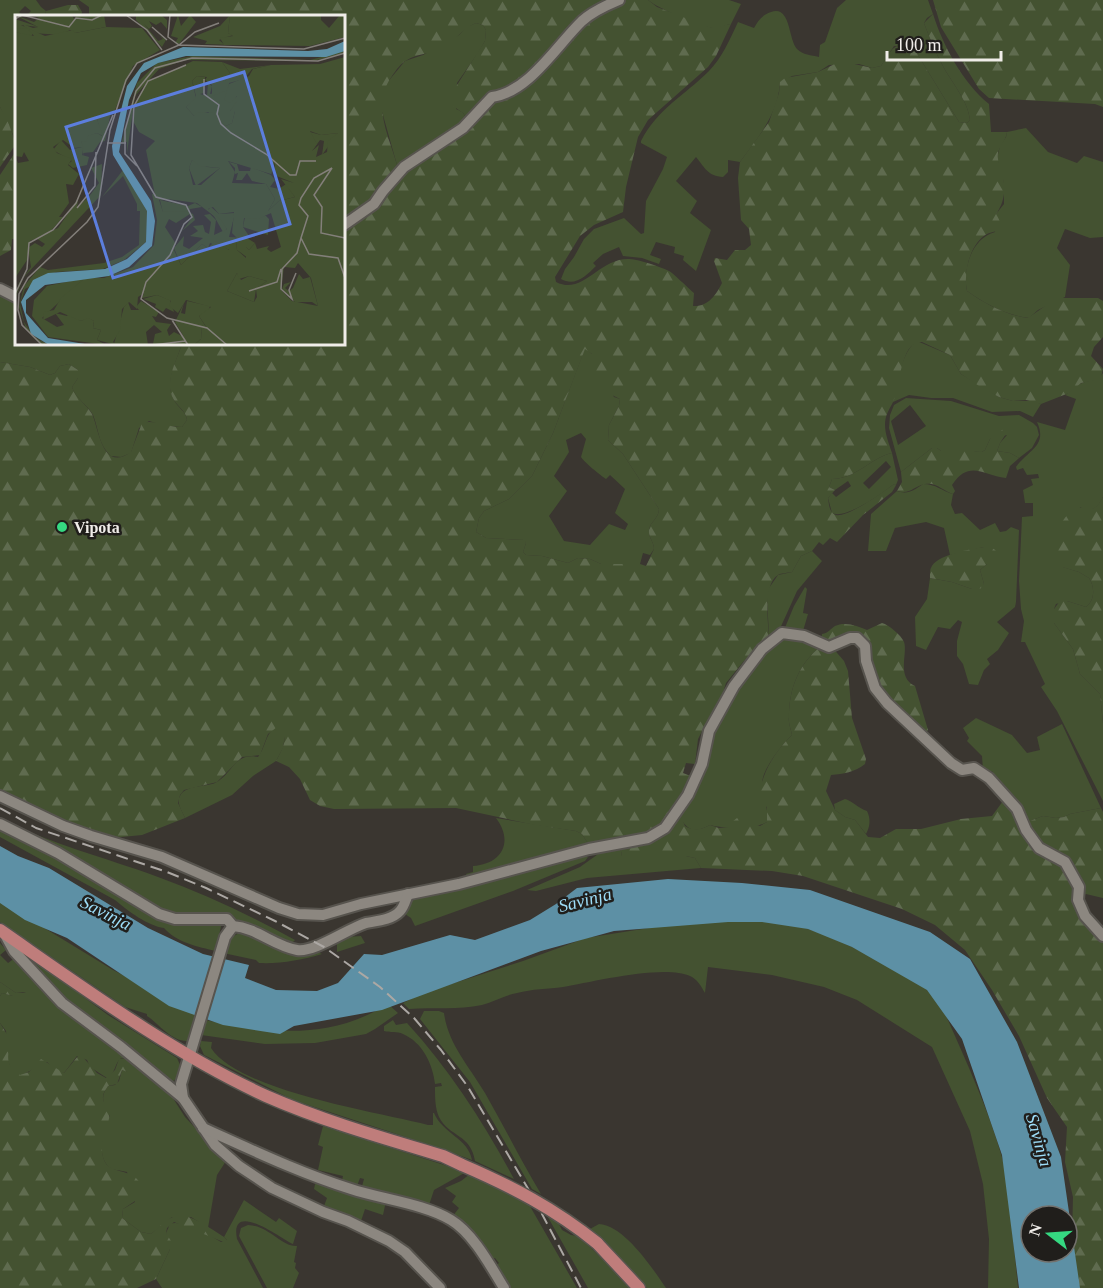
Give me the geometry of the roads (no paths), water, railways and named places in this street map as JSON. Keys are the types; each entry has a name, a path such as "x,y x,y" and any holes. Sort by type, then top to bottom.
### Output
{"main road":[{"path":"2,931 110,1006 190,1056 267,1096 307,1113 442,1156 509,1185 554,1211 597,1243 639,1288"}],"street":[{"path":"345,224 374,204 383,190 404,167 463,128 492,97 505,95 530,77 584,19 619,0"},
{"path":"0,289 15,296"},
{"path":"0,796 63,826 162,857 279,908 298,914 323,915 459,884 589,849 648,838 664,828 688,795 702,764 709,730 734,686 762,649 782,633 804,636 829,646 850,638 857,638 865,646 866,661 875,688 887,704 951,763 962,770 974,768 989,778 1004,793 1017,809 1026,830 1039,849 1065,862 1079,887 1078,900 1085,916 1103,936"},
{"path":"0,824 58,853 159,914 176,919 227,919 233,926 244,927 280,946 300,951 311,949 353,928 386,919 400,911 408,894"},
{"path":"183,1098 181,1084 225,937 233,926"},
{"path":"2,931 14,951 62,1003 122,1047 183,1098 215,1145 239,1167 258,1181 389,1241 405,1252 440,1288"},
{"path":"203,1128 310,1175 363,1193 431,1210 452,1220 478,1248 504,1288"}],"water":[{"name":"Savinja","path":"0,846 49,868 148,928 203,954 249,965 245,978 276,990 317,991 338,983 364,954 382,955 450,935 475,940 530,920 577,888 668,879 810,890 930,932 970,959 1017,1042 1061,1157 1068,1204 1019,1204 1019,1264 1077,1264 1080,1288 1019,1288 1002,1155 962,1039 927,990 852,947 808,929 762,922 728,922 614,931 541,951 382,1010 294,1026 280,1034 223,1025 169,1006 67,938 25,920 0,903"}],"railway":[{"path":"0,808 36,828 167,872 206,888 324,947 380,987 414,1018 468,1087 533,1197 581,1288"}],"place":[{"name":"Vipota","path":"62,527"}]}
